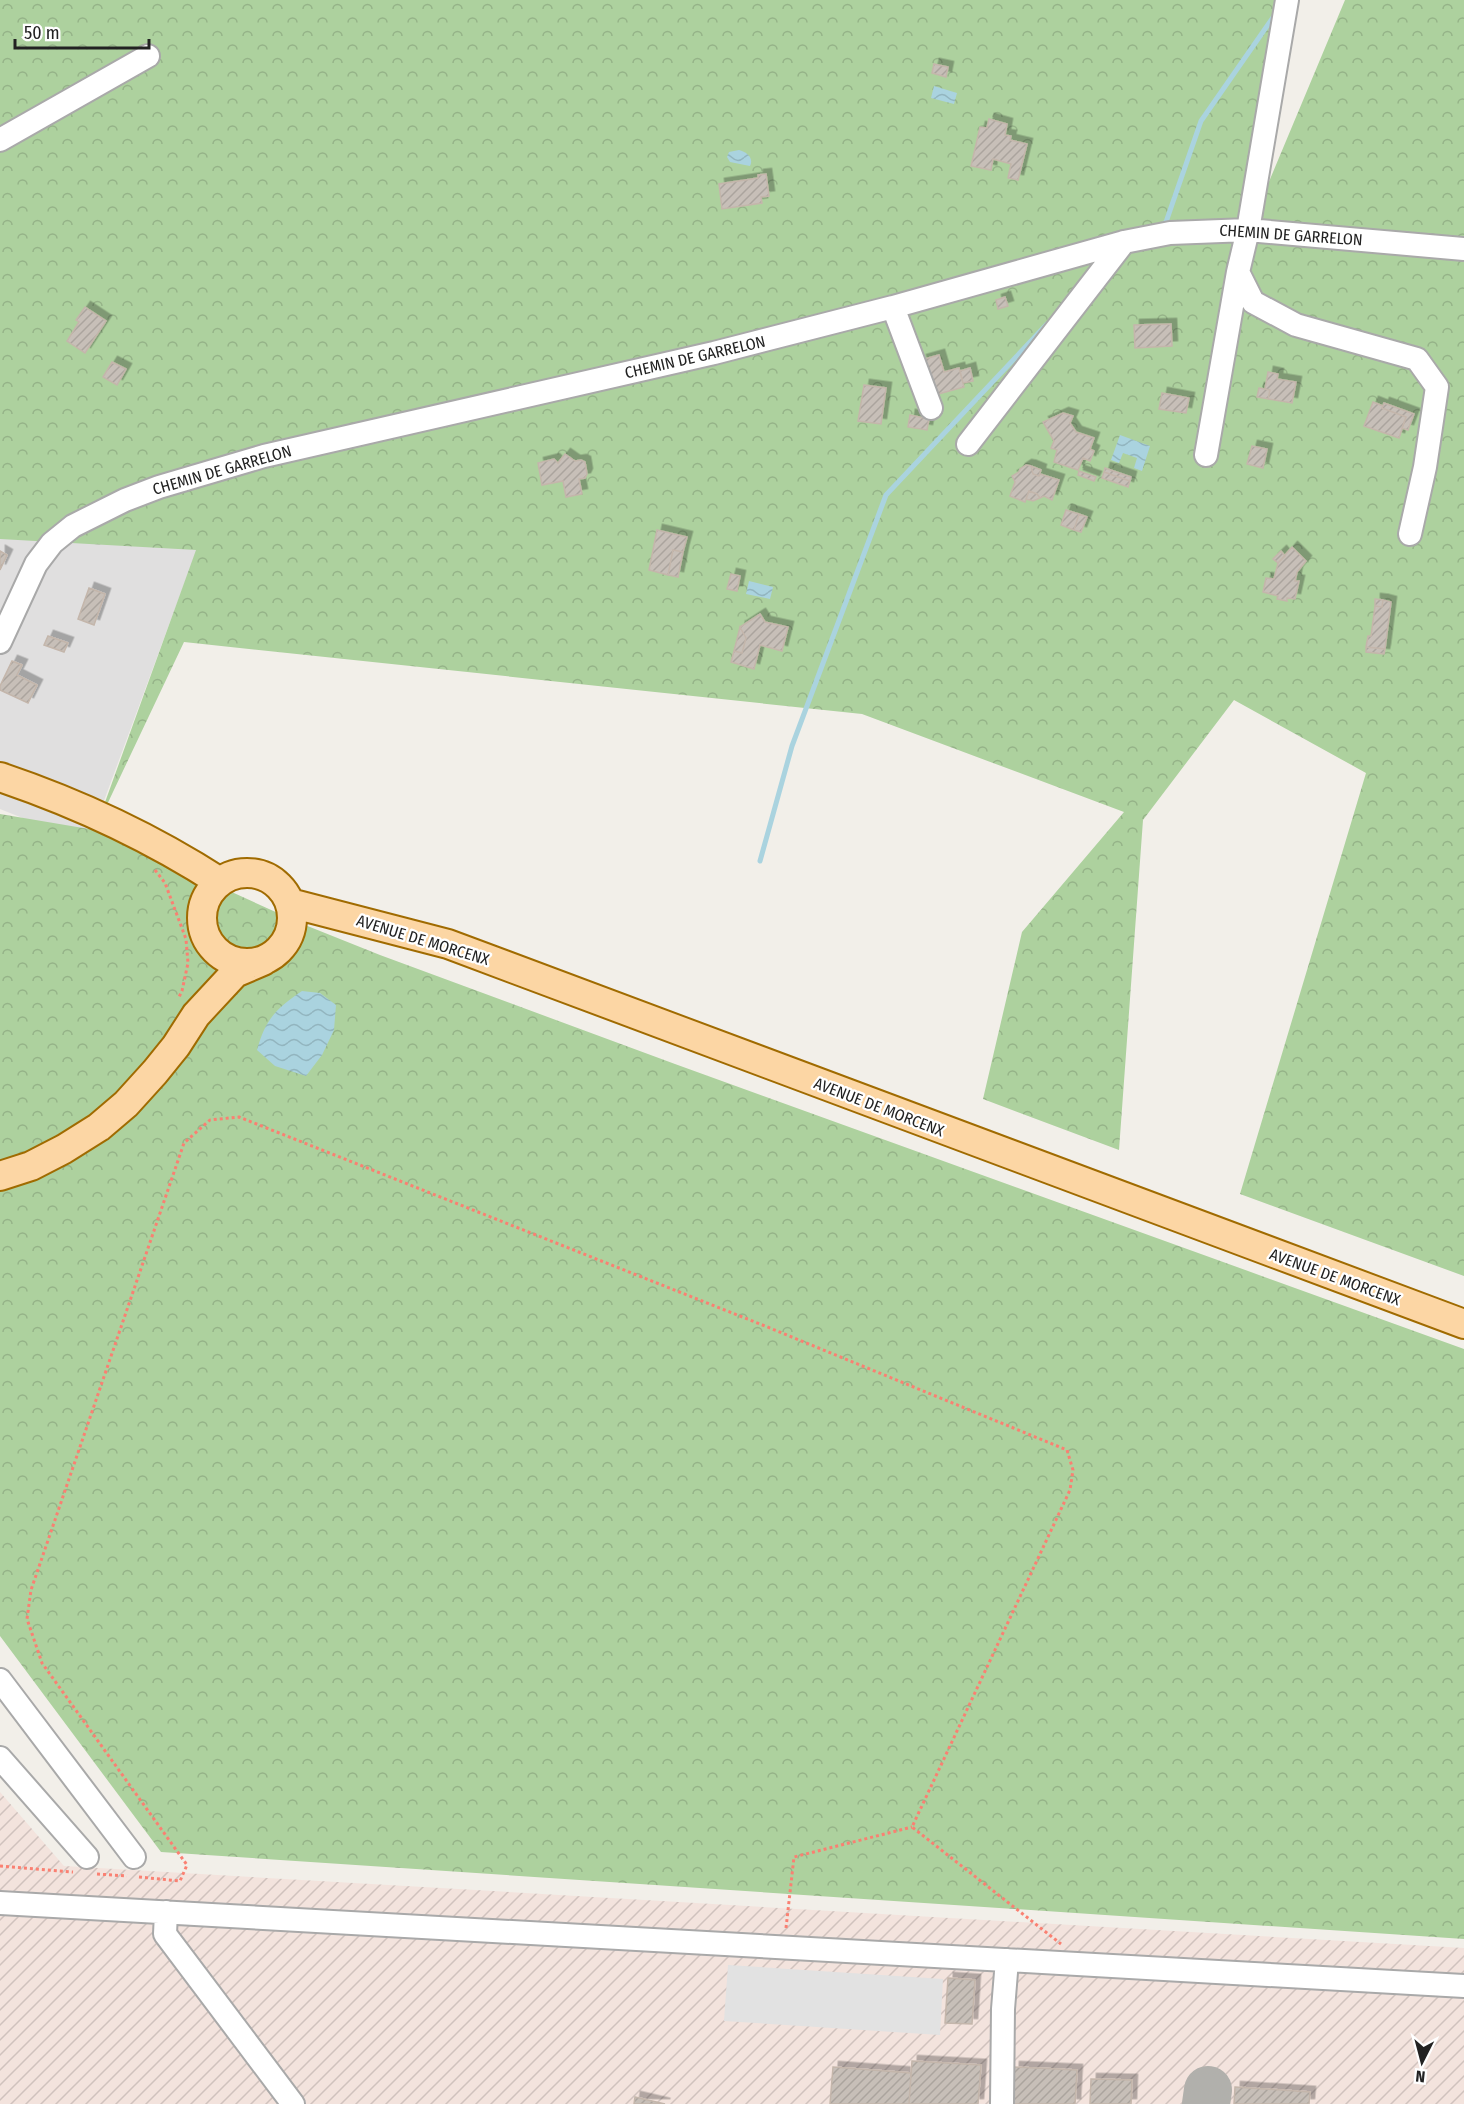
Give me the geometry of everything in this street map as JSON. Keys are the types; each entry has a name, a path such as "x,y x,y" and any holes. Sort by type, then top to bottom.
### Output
{"main road":[{"path":"0,777 86,809 176,871 202,911"},
{"path":"151,854 180,856 220,882"},
{"path":"187,1007 235,973 263,961 280,949 291,917 279,886 273,881 260,875 246,873 232,875 212,890 202,911 205,935 211,945 222,955 235,962 249,964 263,961"},
{"name":"AVENUE DE MORCENX","path":"291,917 379,925 448,944 1464,1324"},
{"path":"0,1176 31,1166 48,1157 99,1127 126,1104 176,1046 187,1007 210,970 211,945"}],"street":[{"path":"1206,455 1238,272 1248,230 1287,0"},
{"path":"0,140 148,56"},
{"name":"CHEMIN DE GARRELON","path":"0,642 36,564 52,543 73,526 125,500 159,487 264,456 702,356 893,308 1124,242 1170,233 1248,230 1464,249"},
{"path":"968,444 1124,242"},
{"path":"1238,272 1253,302 1296,325 1417,359 1437,387 1425,467 1410,534"},
{"path":"893,308 931,408"},
{"path":"0,1680 134,1857"},
{"path":"0,1758 85,1867"},
{"path":"0,1903 1464,1986"},
{"path":"166,1912 165,1934 293,2104"},
{"path":"1002,2104 1003,2009 1007,1960"}],"path":[{"path":"151,854 186,939 188,963 182,991 187,1007"},
{"path":"0,1866 85,1867 180,1881 187,1865 42,1663 27,1619 31,1590 184,1143 210,1120 239,1117 765,1326 1067,1450 1073,1470 1070,1490 912,1827"},
{"path":"784,1947 794,1857 912,1827"},
{"path":"912,1827 1088,1965"}],"shaded area":[{"path":"0,411 197,549 88,844 0,809"},
{"path":"0,1792 64,1866 1464,1948 1464,2104 0,2104"},
{"path":"728,1965 943,1979 940,2035 724,2021"}],"green space":[{"path":"0,0 1278,0 1235,263 1345,0 1464,0 1464,1276 1240,1194 1366,773 1234,700 1143,820 1119,1150 983,1099 1022,932 1124,812 862,714 184,642 95,830 196,550 0,539"},
{"path":"0,814 95,830 300,923 380,955 1464,1349 1464,1939 161,1852 0,1636"}],"water":[{"path":"934,86 957,93 954,104 931,98"},
{"path":"739,150 749,156 750,166 730,162 727,157 729,152"},
{"path":"1120,435 1150,446 1142,471 1134,468 1137,458 1123,453 1119,463 1111,460"},
{"path":"749,581 773,587 770,599 746,594"},
{"path":"302,991 320,993 336,1005 334,1030 322,1055 306,1076 275,1066 257,1050 264,1030 273,1015"}],"building":[{"path":"934,64 948,67 946,77 932,73"},
{"path":"989,119 1007,124 1005,135 1011,136 1010,140 1027,144 1018,180 1008,178 1011,164 993,159 991,170 971,166 980,127 987,128"},
{"path":"766,174 769,196 761,197 762,203 722,209 719,184 758,178 758,175"},
{"path":"1005,297 1008,306 998,309 996,300"},
{"path":"85,307 106,321 85,353 67,341 79,322 76,320"},
{"path":"1171,324 1172,346 1135,348 1134,325"},
{"path":"939,355 944,372 959,368 964,387 931,396 921,360"},
{"path":"112,362 126,369 117,385 103,377"},
{"path":"970,368 973,381 963,383 960,371"},
{"path":"1268,372 1278,374 1277,379 1296,382 1292,403 1268,399 1270,390 1265,389"},
{"path":"864,385 886,388 881,424 858,421"},
{"path":"1259,388 1270,390 1268,399 1257,397"},
{"path":"1162,393 1189,398 1186,413 1159,409"},
{"path":"1373,402 1406,417 1399,438 1364,426"},
{"path":"1384,403 1414,414 1408,430 1402,428 1406,417 1382,408"},
{"path":"1063,413 1073,416 1070,423 1076,432 1094,438 1090,449 1094,451 1090,461 1083,458 1078,470 1054,462 1057,450 1051,448 1054,441 1043,422"},
{"path":"910,415 929,419 927,430 908,427"},
{"path":"1252,446 1267,449 1263,468 1247,464"},
{"path":"565,454 575,461 585,462 587,474 585,478 579,479 582,494 566,497 563,481 542,485 538,463 554,459 558,463"},
{"path":"1026,465 1031,466 1033,474 1059,480 1052,500 1044,496 1040,498 1029,491 1025,502 1010,496 1015,482 1012,476"},
{"path":"1031,466 1041,470 1039,476 1033,474"},
{"path":"1105,468 1131,477 1130,481 1104,472"},
{"path":"1079,471 1096,477 1094,481 1078,475"},
{"path":"1104,472 1130,481 1128,487 1102,478"},
{"path":"1029,491 1040,498 1033,501 1026,499"},
{"path":"1066,510 1079,514 1074,530 1061,525"},
{"path":"1079,514 1087,517 1081,532 1074,530"},
{"path":"657,530 687,537 683,552 673,550 668,575 649,570"},
{"path":"1292,547 1306,561 1297,572 1295,581 1299,581 1295,599 1287,598 1287,601 1263,592 1266,578 1274,579 1278,563"},
{"path":"673,550 683,552 678,577 668,575"},
{"path":"0,551 7,555 0,570"},
{"path":"1281,551 1285,556 1278,563 1273,559"},
{"path":"731,574 740,576 737,591 727,589"},
{"path":"89,588 105,594 94,625 78,619"},
{"path":"1375,599 1383,600 1382,607 1375,606"},
{"path":"1383,600 1391,602 1385,649 1366,647 1368,636 1371,636 1375,606 1382,607"},
{"path":"760,614 765,622 788,627 782,651 760,645 754,669 731,662 734,651 742,653 746,638 740,627"},
{"path":"740,627 746,638 742,653 734,651"},
{"path":"48,636 68,643 64,652 44,645"},
{"path":"1366,647 1385,649 1384,654 1366,652"},
{"path":"12,661 22,665 17,675 37,685 28,703 0,690"},
{"path":"948,1978 975,1980 972,2024 945,2023"},
{"path":"912,2061 981,2065 978,2104 909,2104"},
{"path":"833,2067 911,2073 909,2104 830,2104"},
{"path":"1014,2067 1077,2070 1075,2104 1012,2104"},
{"path":"1091,2079 1132,2080 1131,2104 1090,2104"},
{"path":"1235,2087 1310,2092 1309,2104 1234,2104"},
{"path":"635,2097 665,2104 634,2104"}],"waterway":[{"path":"1160,226 1166,222 1201,121 1276,13"},
{"path":"760,861 792,746 886,495 1047,324"}],"taxiway":[{"path":"1206,2104 1208,2090"}]}
